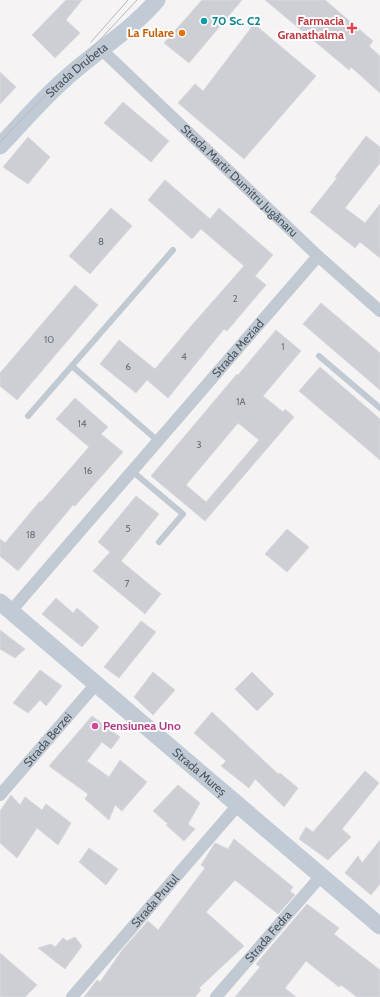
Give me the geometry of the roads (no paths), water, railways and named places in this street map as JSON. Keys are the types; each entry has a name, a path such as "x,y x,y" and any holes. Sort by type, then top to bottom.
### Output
{"street":[{"name":"Strada Drubeta","path":"0,146 63,80 101,49 125,32 157,0"},
{"name":"Strada Martir Dumitru Jugănaru","path":"101,49 318,256 380,310"},
{"name":"Strada Meziad","path":"5,606 132,471 318,256"},
{"name":"Strada Mureș","path":"5,606 320,877 380,926"},
{"name":"Strada Berzei","path":"0,795 96,684"},
{"name":"Strada Prutul","path":"72,997 238,805"},
{"name":"Strada Fedra","path":"216,997 320,877"}],"lane":[{"path":"28,416 173,250"},
{"path":"319,356 379,406"},
{"path":"72,366 158,441"},
{"path":"132,471 183,514 159,542"}],"tram line":[{"path":"91,42 128,0"},
{"path":"0,142 137,0"}],"place":[{"name":"70 Sc. C2","path":"204,21"},
{"name":"Farmacia Granathalma","path":"352,28"},
{"name":"La Fulare","path":"182,33"},
{"name":"Pensiunea Uno","path":"95,726"}]}
